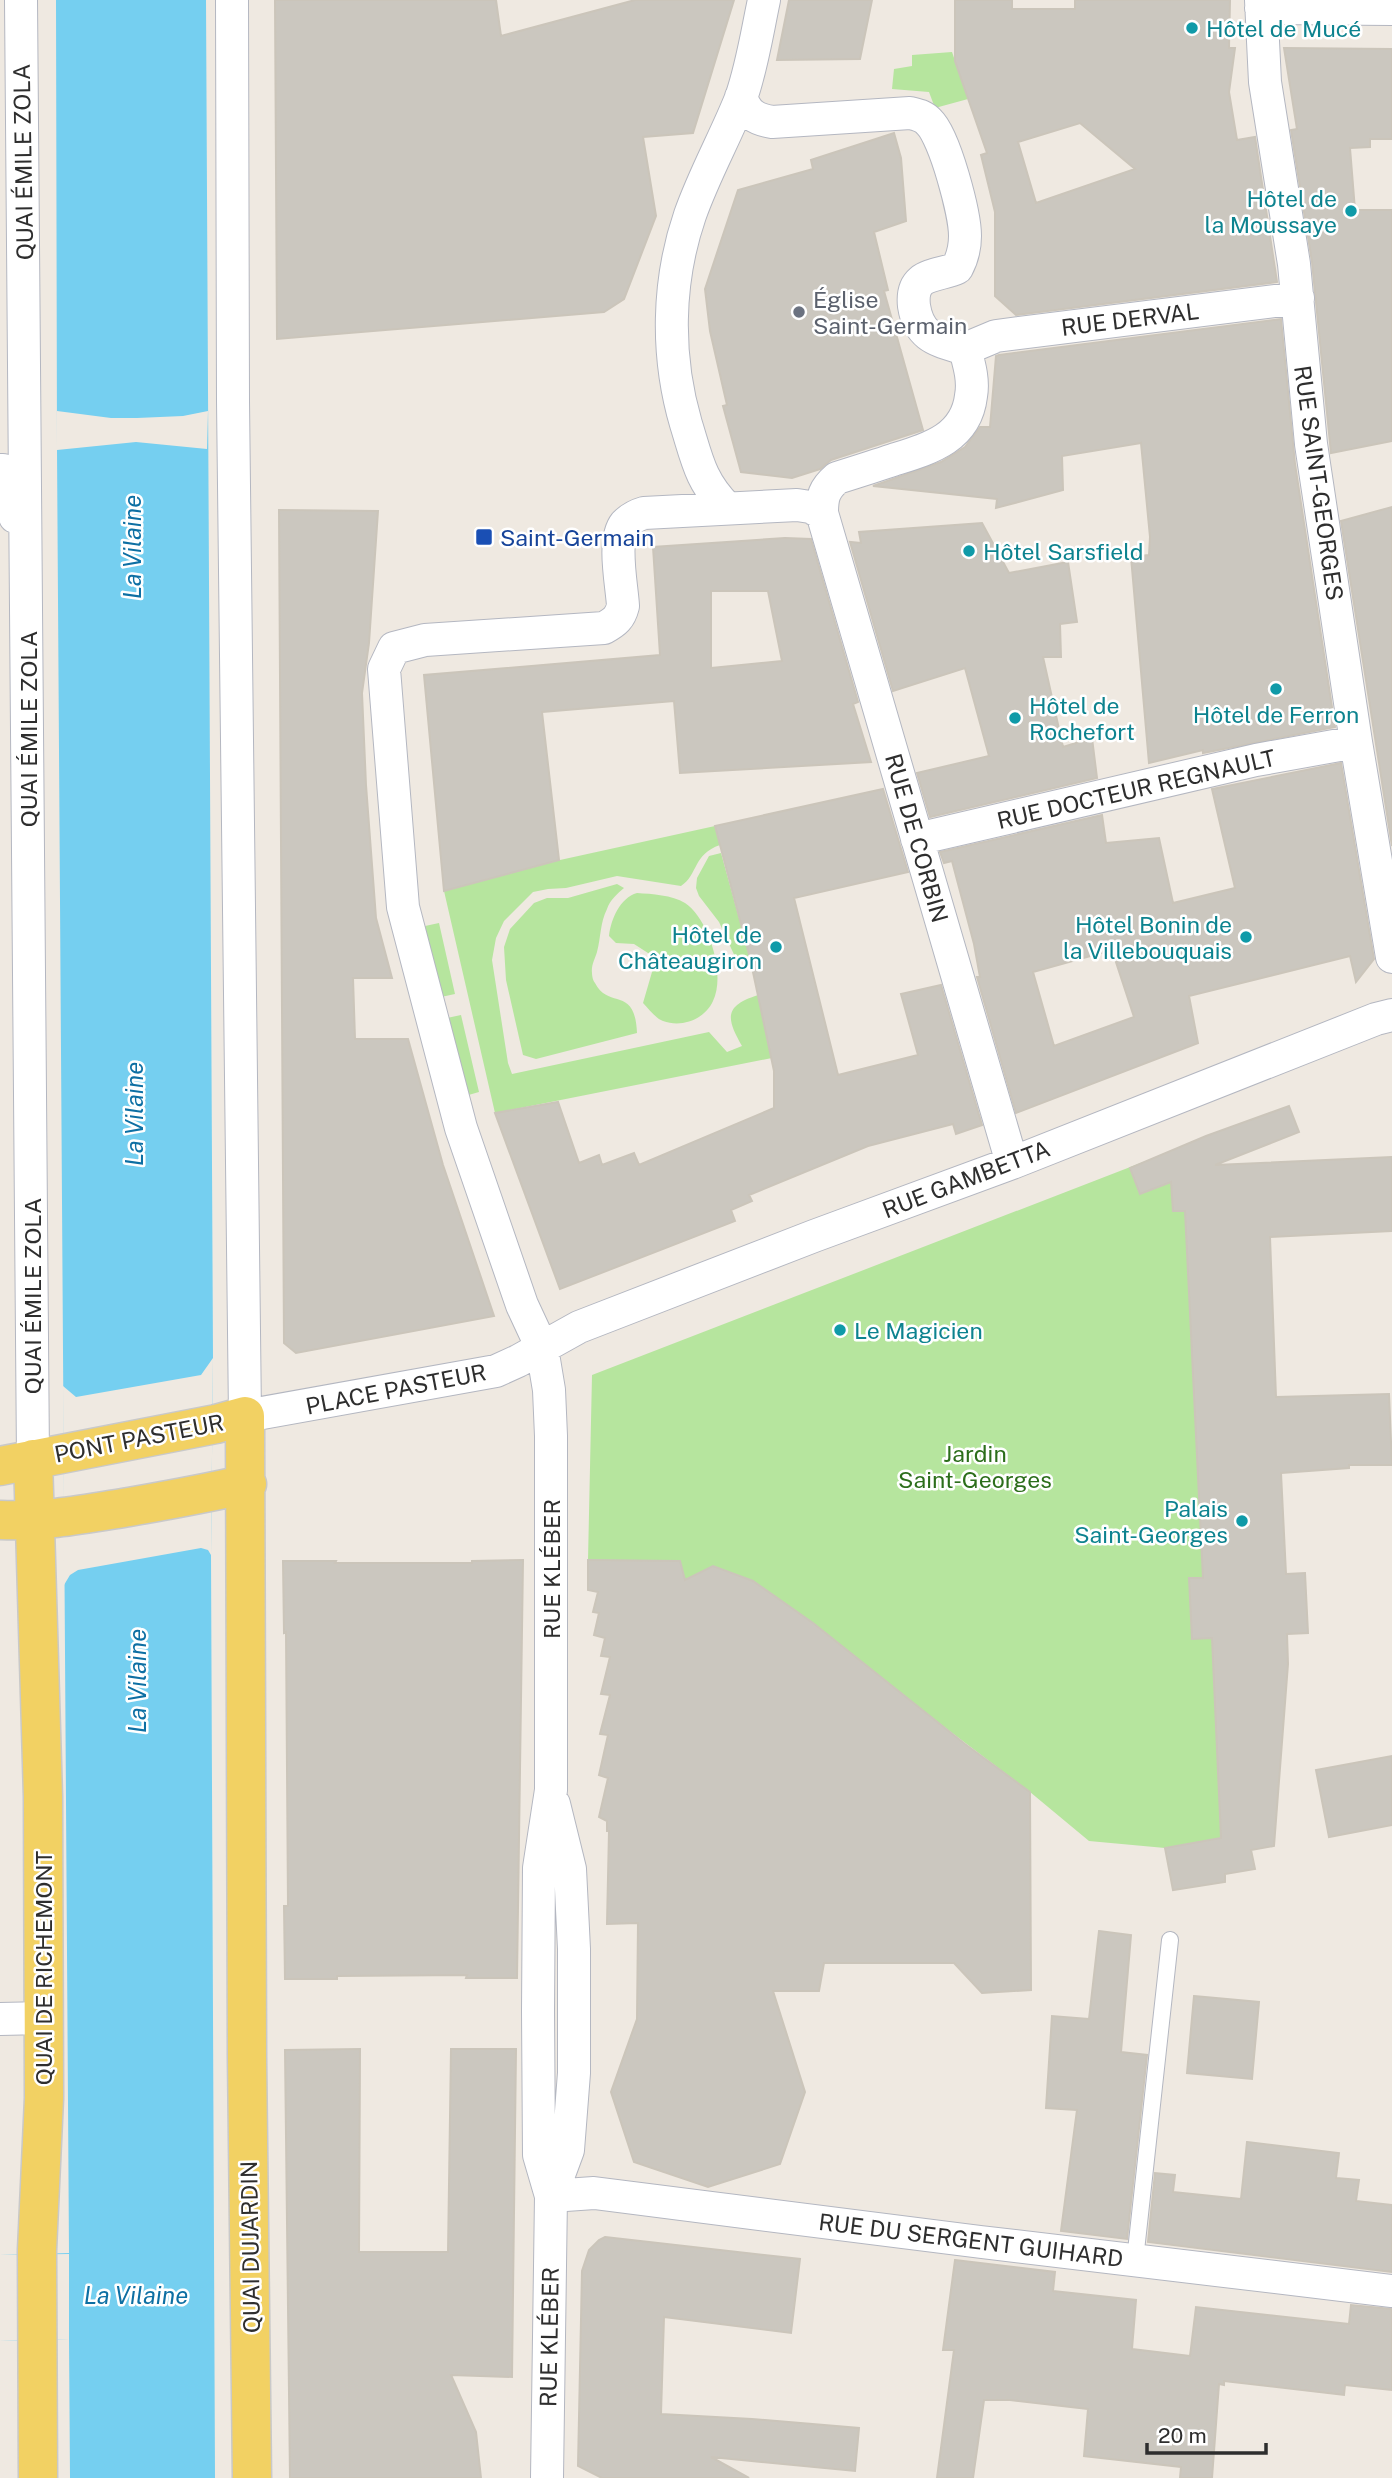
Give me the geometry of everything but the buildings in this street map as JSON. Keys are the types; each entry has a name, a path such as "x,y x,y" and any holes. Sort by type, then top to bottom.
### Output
{"main road":[{"name":"PONT PASTEUR","path":"32,1459 230,1420"},
{"name":"QUAI DUJARDIN","path":"230,1420 247,2015 252,2478"},
{"name":"QUAI DE RICHEMONT","path":"32,1459 43,1797 44,2098 37,2250 38,2478"},
{"path":"32,1520 231,1488"}],"street":[{"name":"QUAI ÉMILE ZOLA","path":"21,0 13,472 26,564 14,839 32,1459"},
{"path":"230,1420 232,0"},
{"path":"741,97 746,110 758,120 772,122 910,113 922,116 940,136 962,213 965,234 963,256 957,268 922,279 915,288 913,300 916,320 932,338 965,349 972,384 971,399 961,423 954,433 934,447 837,478 827,486 822,498 822,513 797,505 727,508 711,492 700,471 675,384 672,358 674,286 680,250 690,215 741,97 764,0"},
{"path":"1261,4 1392,9"},
{"name":"RUE SAINT-GEORGES","path":"1261,4 1265,82 1298,298 1301,357 1311,444 1392,957"},
{"name":"RUE DERVAL","path":"965,349 996,336 1298,298"},
{"name":"RUE KLÉBER","path":"547,2478 551,2196 568,2150 574,2073 574,1963 570,1869 551,1790 551,1436 548,1390 542,1348 522,1305 461,1128 403,907 384,668 394,648 425,640 604,628 620,617 623,606 619,537 625,524 645,513 727,508"},
{"name":"RUE DE CORBIN","path":"822,513 1012,1163"},
{"name":"RUE DOCTEUR REGNAULT","path":"917,839 1256,760 1356,742"},
{"name":"RUE GAMBETTA","path":"542,1348 579,1327 1392,1015"},
{"name":"PLACE PASTEUR","path":"230,1420 496,1371 542,1348"},
{"path":"0,2019 44,2018"},
{"name":"RUE DU SERGENT GUIHARD","path":"551,2196 594,2193 1392,2291"}],"lane":[{"path":"1135,2260 1170,1940"}],"green space":[{"path":"952,52 968,99 935,108 929,92 892,89 894,69 912,66 912,55"},
{"path":"715,826 720,845 700,859 681,886 617,876 566,888 548,889 533,892 504,921 496,938 492,960 508,1063 512,1074 709,1032 727,1052 742,1046 733,1028 731,1014 739,1004 758,995 772,1058 495,1113 444,891 560,860"},
{"path":"721,853 750,958 737,961 719,922 696,888 697,878 709,856"},
{"path":"617,884 624,888 612,900 605,914 592,976 601,991 627,1003 632,1009 637,1033 536,1059 523,1055 506,980 504,947 510,929 534,903 547,898 568,898"},
{"path":"637,893 680,900 694,911 708,934 716,963 717,990 709,1007 699,1017 670,1023 660,1020 652,1013 643,1003 652,972 648,953 634,944 616,943 609,936 617,910 626,899"},
{"path":"439,923 455,994 441,997 425,926"},
{"path":"461,1015 479,1092 465,1096 447,1018"},
{"name":"Jardin Saint-Georges","path":"1169,1152 1173,1211 1185,1211 1203,1578 1190,1578 1192,1639 1212,1638 1219,1791 1233,1836 1165,1848 1089,1841 1030,1792 918,1707 685,1580 680,1561 652,1563 588,1560 592,1375"}],"water":[{"name":"La Vilaine","path":"56,0 206,0 215,2478 70,2478 69,2339 0,2341 0,2255 69,2253"}],"pier":[{"path":"57,411 111,418 137,418 183,416 208,411 207,449 136,442 57,450"},
{"path":"213,1358 211,1555 208,1550 201,1548 78,1570 70,1575 64,1585 63,1386 76,1397 201,1375"},
{"path":"69,2254 69,2339 0,2341 0,2255"}],"place":[{"name":"Hôtel de Mucé","path":"1192,28"},
{"name":"Hôtel de la Moussaye","path":"1351,211"},
{"name":"Église Saint-Germain","path":"799,312"},
{"name":"Saint-Germain","path":"484,537"},
{"name":"Hôtel Sarsfield","path":"969,551"},
{"name":"Hôtel de Ferron","path":"1276,689"},
{"name":"Hôtel de Rochefort","path":"1015,718"},
{"name":"Hôtel Bonin de la Villebouquais","path":"1246,937"},
{"name":"Hôtel de Châteaugiron","path":"776,947"},
{"name":"Le Magicien","path":"840,1330"},
{"name":"Palais Saint-Georges","path":"1242,1521"}]}
